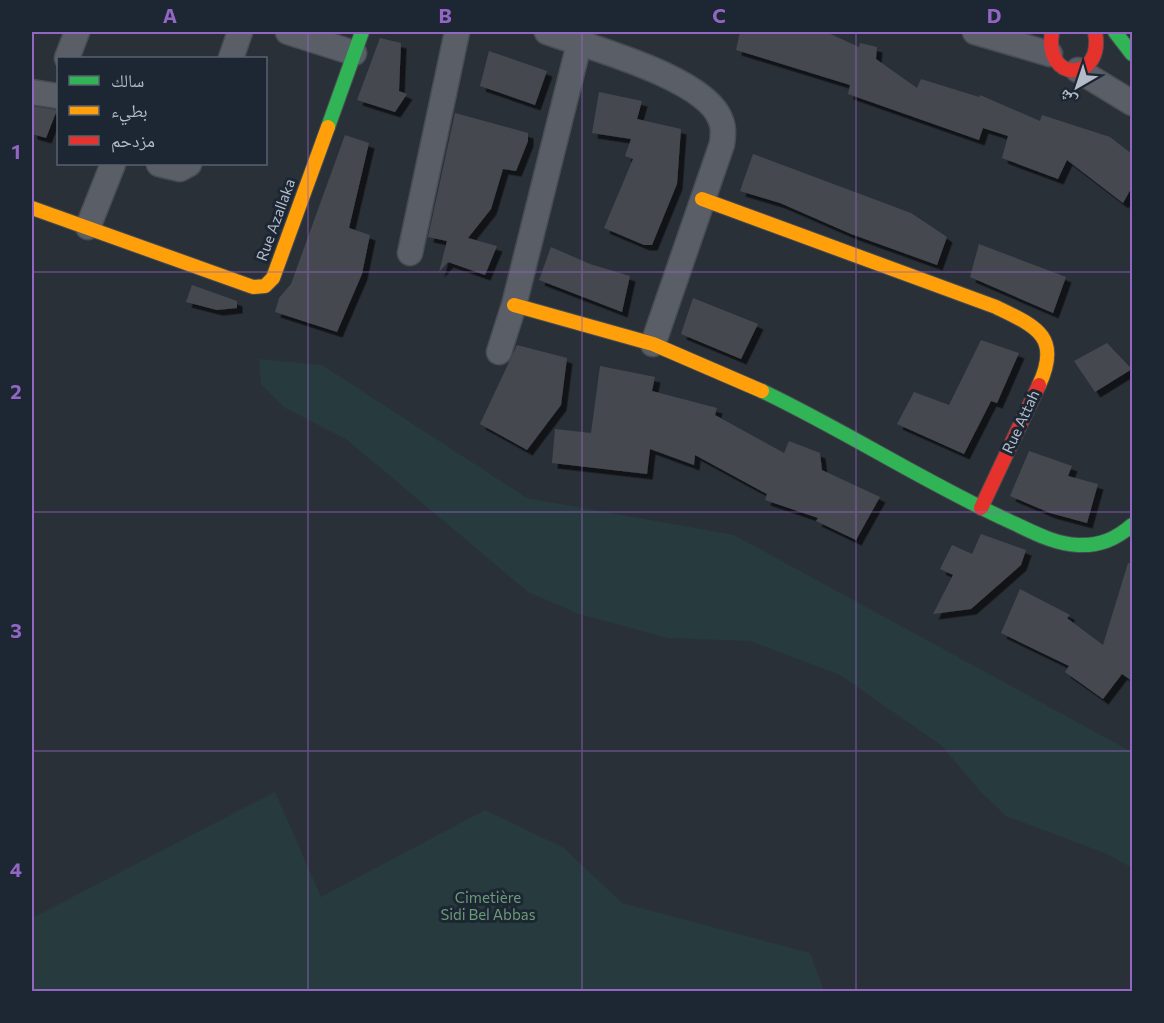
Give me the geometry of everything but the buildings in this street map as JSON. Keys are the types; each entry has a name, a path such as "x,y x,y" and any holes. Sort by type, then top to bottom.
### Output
{"street":[{"path":"67,57 77,32"},
{"path":"231,57 240,32"},
{"path":"288,32 358,42"},
{"path":"410,253 457,32"},
{"path":"547,32 581,38 676,78 701,95 721,120 722,144 653,344"},
{"path":"975,32 1051,43 1061,67 1078,70 1132,103"},
{"path":"1078,70 1089,65 1097,56 1100,44 1096,32"},
{"path":"1115,32 1132,54"},
{"path":"499,352 514,305 581,38"},
{"name":"Rue Azallaka","path":"32,208 253,287 265,286 273,278 358,42"},
{"path":"88,227 113,165"},
{"path":"163,165 180,169 187,165"},
{"name":"Rue Attah","path":"702,199 985,303 1035,326 1048,350 1044,375 981,508"},
{"path":"514,305 653,344 733,378 808,413 981,508 1054,541 1077,545 1099,544 1119,536 1132,525"}],"green space":[{"path":"259,359 322,365 527,498 734,535 1132,752 1132,868 1107,854 1006,816 980,791 942,746 840,675 750,641 668,638 579,614 528,592 346,439 285,408 261,384"},
{"name":"Cimetière Sidi Bel Abbas","path":"275,792 321,897 485,810 564,848 622,903 810,953 824,991 32,991 32,918"}],"traffic: fast":[{"path":"328,127 362,32"},
{"path":"1115,32 1132,54"},
{"path":"762,391 977,506 1051,540 1078,545 1101,543 1114,538 1132,525"}],"traffic: slow":[{"path":"32,208 253,287 265,286 273,278 328,127"},
{"path":"702,199 996,307 1022,320 1033,327 1046,344 1045,368 1039,385"},
{"path":"514,305 653,344 762,391"}],"traffic: jam":[{"path":"1052,32 1052,49 1056,61 1064,68 1074,70 1083,68 1091,60 1096,48 1095,32"},
{"path":"981,508 1039,385"}]}
